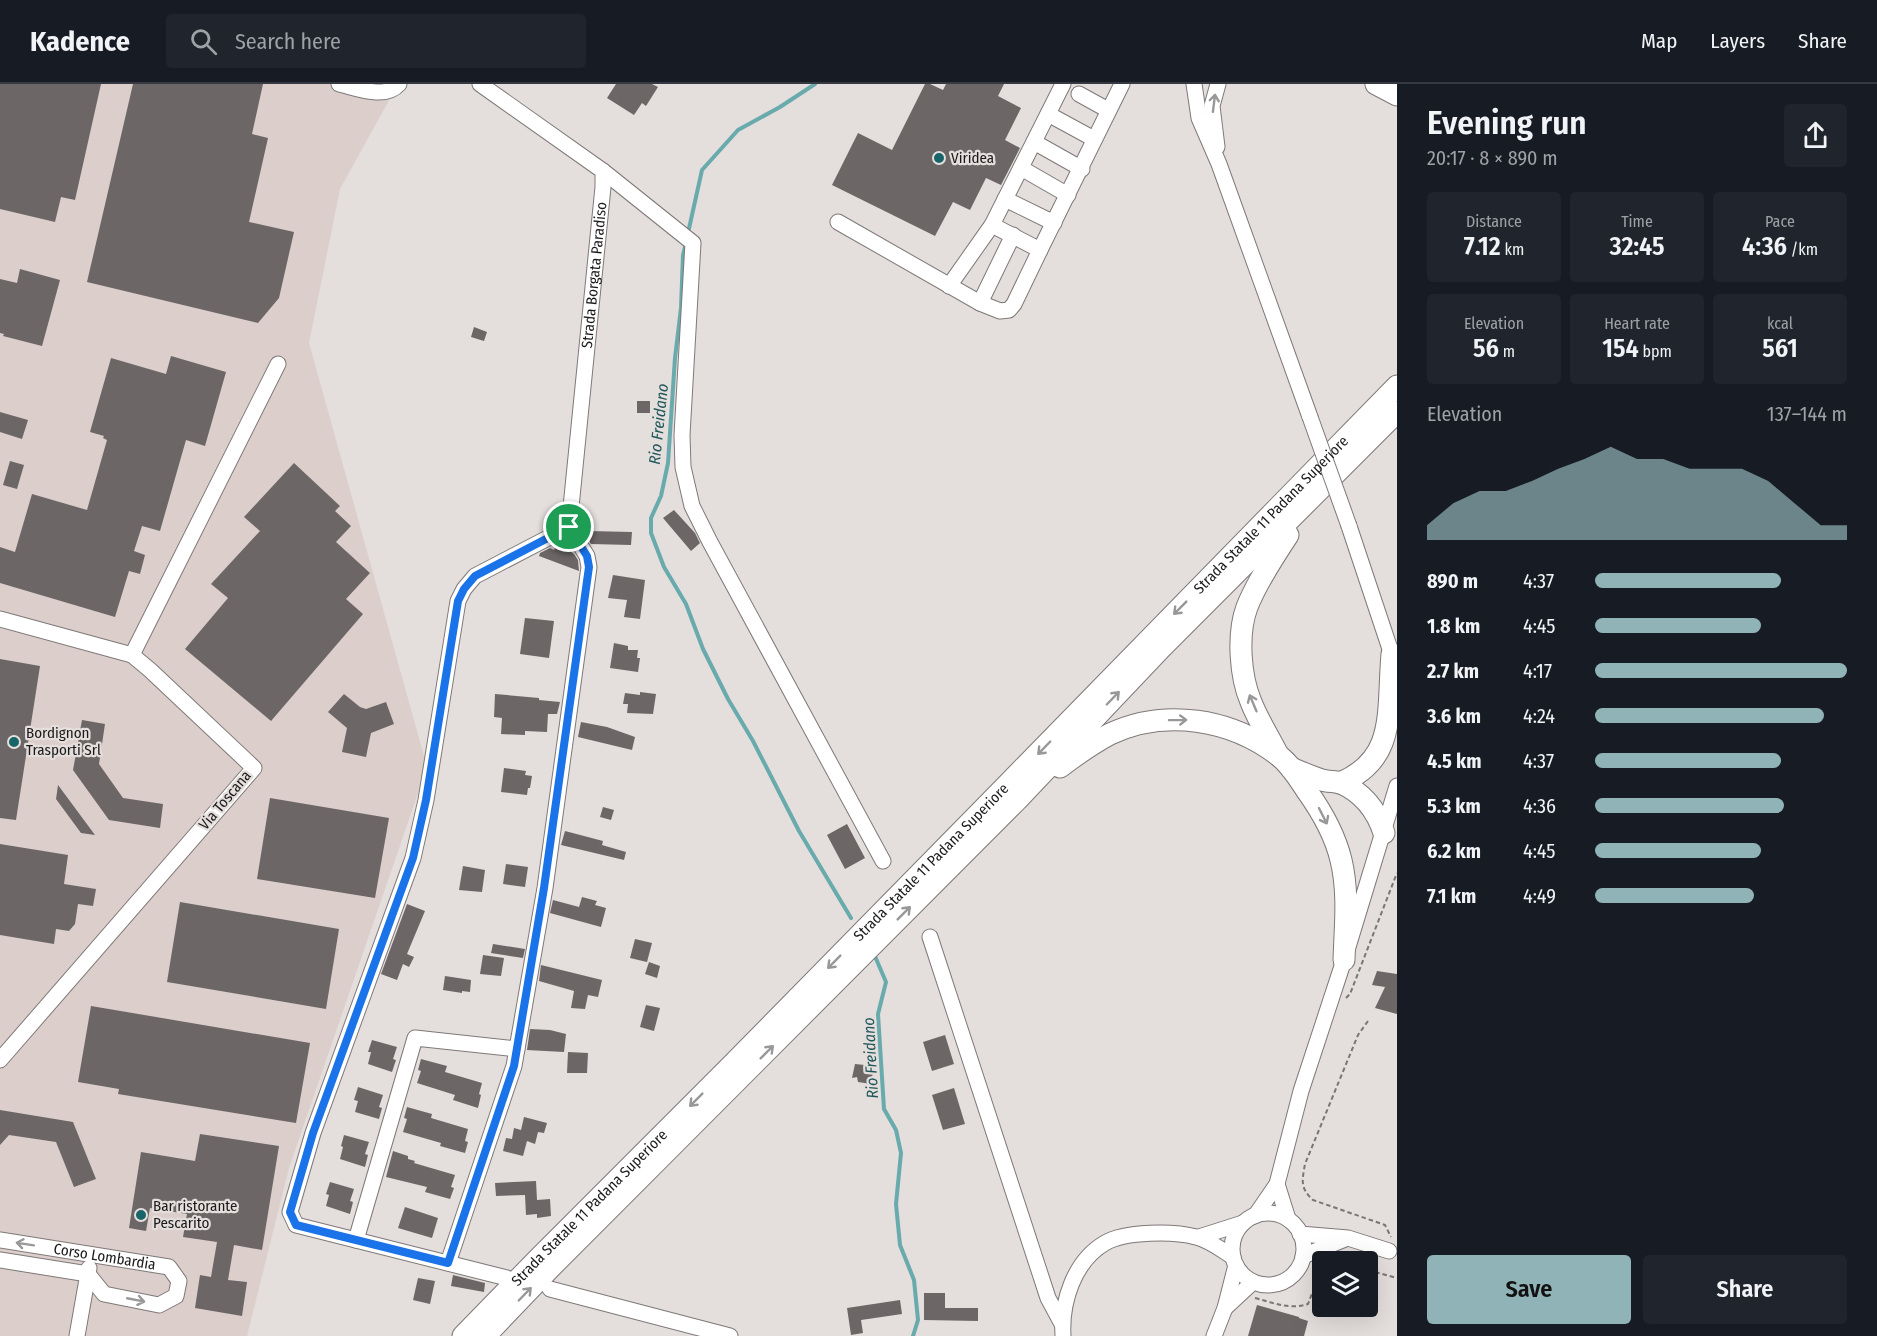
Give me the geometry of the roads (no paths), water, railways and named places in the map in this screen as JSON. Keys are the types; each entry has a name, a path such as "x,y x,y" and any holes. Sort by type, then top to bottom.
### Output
{"highway":[{"path":"1377,84 1397,95"},
{"name":"Strada Statale 11 Padana Superiore","path":"463,1336 926,868 1397,386"},
{"name":"Strada Statale 11 Padana Superiore","path":"485,1336 1017,800 1161,648 1397,412"},
{"path":"1311,500 1277,551 1247,608 1241,640 1243,675 1251,702 1285,761 1323,813 1341,860 1347,900 1344,960"},
{"path":"1340,783 1370,770 1389,746 1393,729 1392,654"},
{"path":"1017,800 1072,758 1111,734 1143,723 1182,719 1215,724 1244,735 1321,780 1340,783 1370,804 1379,817 1384,833"}],"street":[{"path":"339,84 373,88 385,93 395,89 399,84"},
{"path":"480,84 603,171 693,243 682,435 683,467 692,506 883,861"},
{"path":"950,286 992,225 1063,84 1083,89 1108,110"},
{"path":"838,222 980,303 1000,311 1009,310 1082,169 1094,139 1122,84"},
{"path":"1194,84 1199,118 1219,165 1349,526 1397,675"},
{"path":"1218,84 1212,106 1219,165"},
{"path":"1048,114 1094,139"},
{"path":"1034,142 1082,169"},
{"path":"1021,168 1068,195"},
{"name":"Strada Borgata Paradiso","path":"569,527 603,171"},
{"path":"1005,199 1054,223"},
{"path":"992,225 1040,250"},
{"path":"980,303 1013,235"},
{"path":"132,656 278,364"},
{"path":"448,1263 514,1066 544,888 589,567 587,556 569,527 475,576 458,601 426,800 413,858 313,1133 290,1212 296,1225 507,1278"},
{"name":"Via Toscana","path":"0,619 132,656 150,670 254,768 0,1060"},
{"path":"1214,1336 1225,1308 1234,1261 1232,1245 1236,1233 1277,1184 1301,1091 1397,786"},
{"path":"930,937 1048,1298 1062,1330"},
{"path":"356,1240 415,1038 517,1049"},
{"path":"1277,1184 1288,1220"},
{"path":"1062,1330 1070,1285 1085,1261 1105,1243 1135,1234 1198,1237 1266,1213 1278,1215 1295,1226 1303,1245 1303,1256 1293,1275 1284,1281 1263,1284 1253,1282 1243,1275 1234,1261 1198,1237"},
{"path":"1300,1234 1347,1238 1389,1251"},
{"path":"1303,1256 1347,1238"},
{"name":"Corso Lombardia","path":"0,1240 169,1267 179,1281 176,1296 159,1305 104,1294 88,1274 0,1260"},
{"path":"77,1336 92,1255"},
{"path":"1225,1308 1253,1282"},
{"path":"550,1289 730,1336"},
{"path":"1046,1290 1053,1295 1062,1295 1069,1290"}],"waterway":[{"name":"Rio Freidano","path":"688,233 702,170 738,130 815,84"},
{"name":"Rio Freidano","path":"686,243 683,255 681,308 675,358 668,463 661,496 651,518 651,533 664,567 686,604 703,649 728,699 753,741 799,831 851,918"},
{"name":"Rio Freidano","path":"874,954 886,982 878,1014 884,1109 896,1130 901,1153 896,1204 900,1245 914,1280 918,1320 913,1336"}],"place":[{"name":"Viridea","path":"939,158"},
{"name":"Bordignon Trasporti Srl","path":"14,742"},
{"name":"Bar ristorante Pescarito","path":"141,1215"}]}
